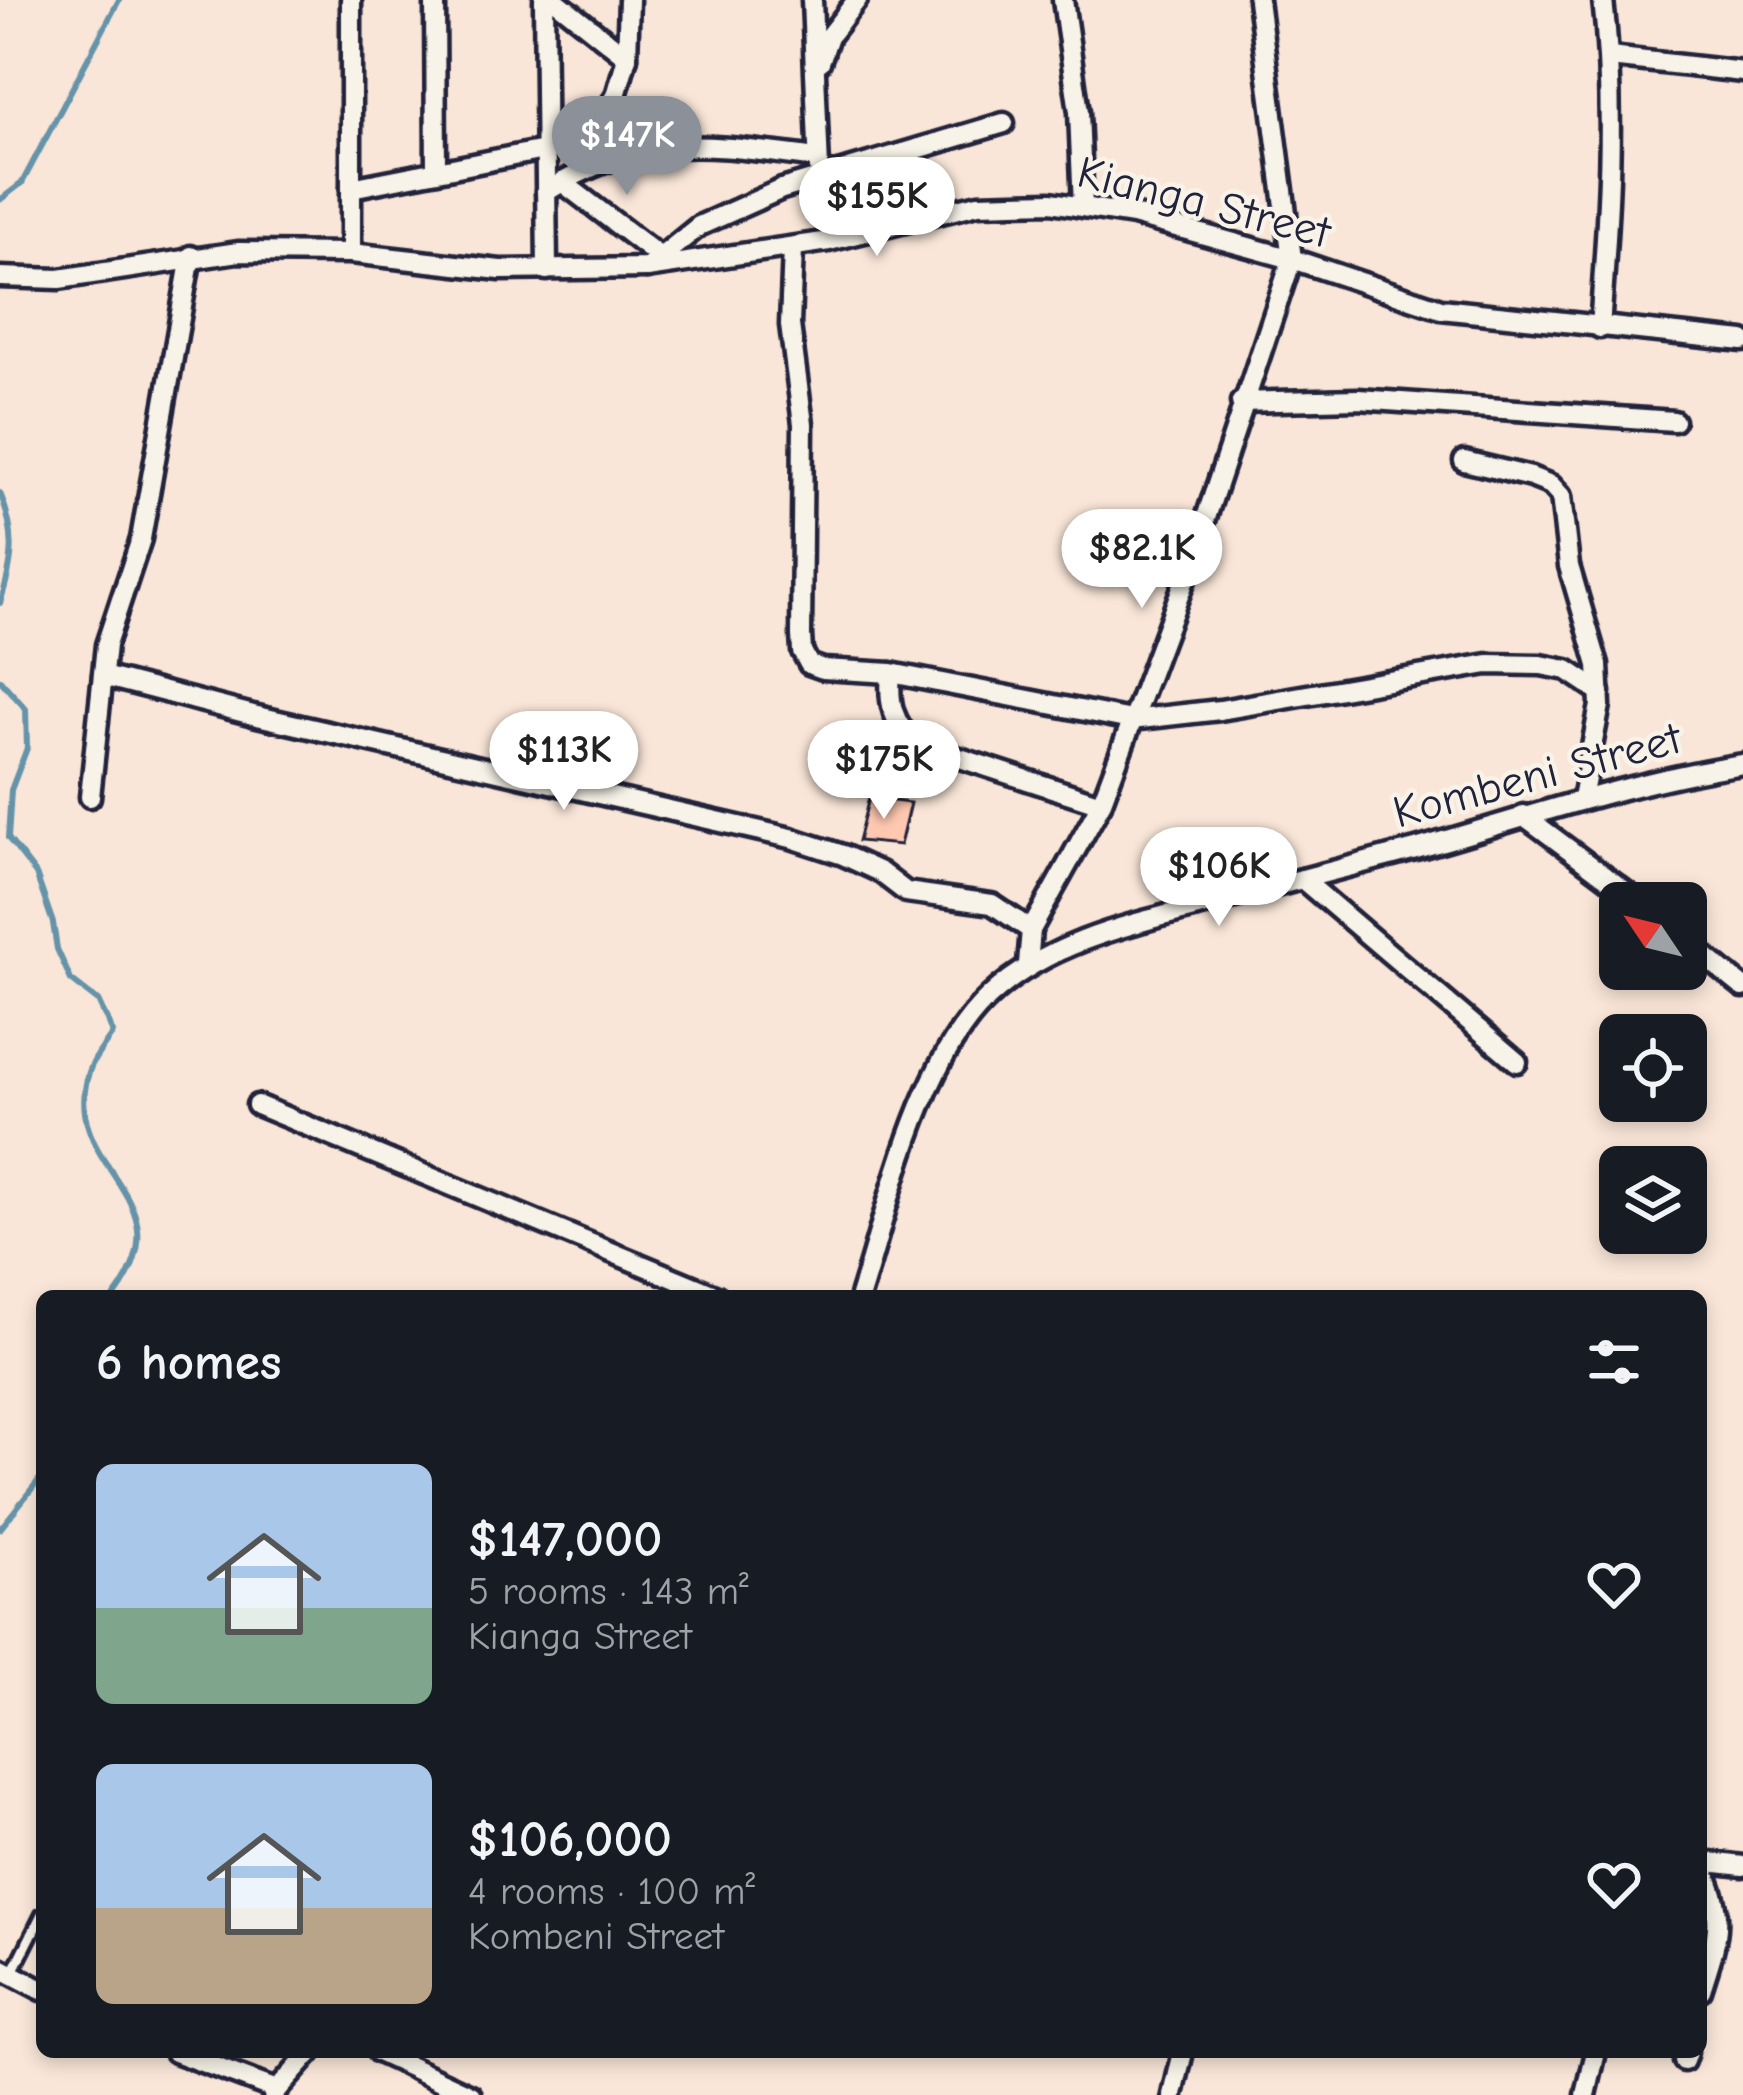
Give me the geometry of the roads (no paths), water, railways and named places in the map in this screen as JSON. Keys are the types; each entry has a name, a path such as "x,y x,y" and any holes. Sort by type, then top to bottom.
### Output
{"street":[{"path":"351,0 351,254"},
{"path":"436,0 436,171"},
{"path":"544,0 544,150 554,187 548,270"},
{"path":"555,0 627,57"},
{"path":"351,188 544,150 577,136 603,116 616,96 627,57 629,0"},
{"path":"812,0 819,167"},
{"path":"816,72 829,36 857,0"},
{"path":"1063,0 1079,112 1083,207"},
{"path":"1028,964 1031,930 1101,804 1189,569 1292,260 1258,0"},
{"path":"1600,328 1610,57 1603,0"},
{"path":"1610,57 1743,72"},
{"path":"554,187 654,263 699,226 819,167 1004,123"},
{"path":"554,187 586,167 653,147 758,151 819,167"},
{"name":"Kianga Street","path":"0,278 59,279 238,252 351,254 500,270 654,263 793,248 978,204 1051,202 1133,215 1441,309 1743,341"},
{"path":"793,248 790,326 803,424 802,651 809,664 891,674 1131,720 1220,710 1488,664 1541,664 1567,670 1600,692"},
{"path":"90,797 106,645 141,539 191,256"},
{"path":"1241,402 1358,399 1674,421"},
{"path":"1464,461 1531,477 1551,485 1562,496 1569,566 1598,665 1600,692 1582,799"},
{"path":"891,674 891,710 898,728 914,743 1101,804"},
{"path":"103,676 790,838 862,863 906,892 992,904 1031,930"},
{"name":"Kombeni Street","path":"862,1290 920,1108 941,1062 987,998 1028,964 1113,930 1523,815 1687,772 1743,764"},
{"path":"1523,815 1613,882"},
{"path":"1302,879 1517,1062"},
{"path":"1707,958 1743,987"},
{"path":"257,1106 703,1290"},
{"path":"1707,1863 1743,1866"},
{"path":"1707,1879 1720,1915 1707,1971"},
{"path":"6,1971 36,1987"},
{"path":"190,2058 275,2092 306,2058"},
{"path":"391,2058 471,2095"},
{"path":"1173,2095 1182,2058"},
{"path":"1586,2095 1595,2058"}],"lane":[{"path":"6,1971 36,1924"}],"waterway":[{"path":"0,200 22,183 119,0"},
{"path":"0,493 12,548 0,603"},
{"path":"0,680 26,709 27,748 11,790 8,838 36,874 71,980 98,1001 113,1033 89,1072 84,1106 91,1134 132,1206 138,1232 134,1261 118,1290"},
{"path":"0,1529 36,1484"}]}
